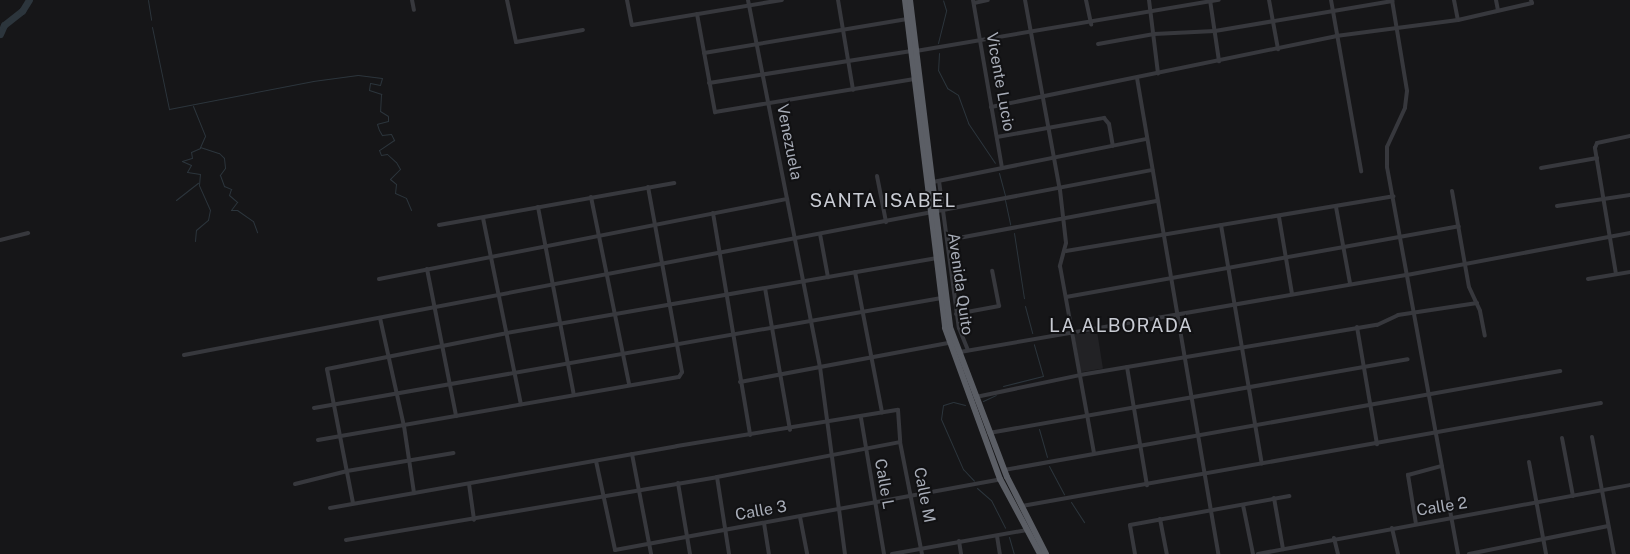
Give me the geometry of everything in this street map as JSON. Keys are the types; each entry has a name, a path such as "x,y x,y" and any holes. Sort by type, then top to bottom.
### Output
{"highway":[{"name":"Avenida Quito","path":"905,0 936,181 935,258 949,344 1000,479 1040,554"},
{"name":"Avenida Quito","path":"910,0 914,79 937,212 950,327 974,398 1004,470 1020,507 1046,554"}],"street":[{"path":"412,0 414,10"},
{"path":"507,0 516,42 583,30"},
{"path":"628,0 632,25 782,0"},
{"name":"Venezuela","path":"748,0 812,319 828,422 830,455"},
{"path":"838,0 853,90"},
{"path":"973,1 988,0"},
{"path":"1025,0 1060,190 1066,251 1060,266 1094,453"},
{"path":"1086,0 1090,24"},
{"path":"1149,0 1158,73"},
{"path":"709,83 849,59 1090,24 1151,10 1219,0"},
{"path":"1269,0 1278,48"},
{"path":"1331,0 1361,171"},
{"path":"1454,0 1458,20"},
{"path":"1496,0 1498,10"},
{"path":"991,107 1336,36 1458,20 1532,3 1531,0"},
{"name":"Vicente Lucio","path":"973,1 1002,168"},
{"path":"1210,1 1219,61"},
{"path":"1098,44 1154,34 1215,31 1392,1 1407,91 1405,108 1387,147 1393,196 1427,394 1458,554"},
{"path":"697,14 715,112 914,79"},
{"path":"704,53 907,19"},
{"path":"1137,78 1162,237 1178,316 1218,554"},
{"path":"997,137 1104,118 1109,124 1113,146"},
{"path":"1616,274 1602,200 1596,158 1597,143 1630,136"},
{"path":"936,181 1147,139"},
{"path":"1541,168 1596,158"},
{"path":"184,355 1060,190 1152,170"},
{"path":"877,176 886,222"},
{"path":"440,225 674,183"},
{"path":"318,440 682,375 648,187"},
{"path":"1452,191 1469,287 1476,302 1485,336"},
{"path":"1557,206 1630,195"},
{"path":"1066,251 1162,237 1220,225 1280,217 1393,196"},
{"path":"591,197 601,238 629,384"},
{"path":"379,279 427,268 601,238 655,225 787,199"},
{"path":"948,240 1156,201"},
{"path":"538,207 574,395"},
{"path":"1336,207 1350,283"},
{"path":"937,212 948,240 956,314 968,350"},
{"path":"713,213 731,334 750,435"},
{"path":"1280,217 1292,294"},
{"path":"483,218 521,404"},
{"path":"1220,225 1236,305 1262,464"},
{"path":"1066,297 1228,265 1459,226"},
{"path":"0,240 28,233"},
{"path":"957,352 1178,316 1630,233"},
{"path":"820,234 828,278"},
{"path":"353,503 327,369 507,333 670,306 935,258"},
{"path":"427,268 456,416"},
{"path":"956,314 999,306 992,271"},
{"path":"330,508 632,454 861,418 882,412 855,272"},
{"path":"1588,279 1630,272"},
{"path":"765,288 790,430"},
{"path":"314,408 677,342 941,298"},
{"path":"974,398 1080,375 1377,325 1414,312 1476,302"},
{"path":"380,318 404,426 414,493"},
{"path":"1358,327 1377,444"},
{"path":"740,382 949,344"},
{"path":"989,433 1408,359"},
{"path":"1127,368 1147,485"},
{"path":"1004,470 1560,371"},
{"path":"1020,507 1601,403"},
{"name":"Calle M","path":"882,412 898,410 900,442 922,554"},
{"name":"Calle L","path":"861,418 884,554"},
{"path":"1592,436 1614,554"},
{"path":"1562,438 1572,496"},
{"path":"346,540 474,520 900,442"},
{"path":"295,484 347,471 452,453"},
{"path":"632,454 651,554"},
{"path":"830,455 845,554"},
{"name":"Calle 3","path":"596,461 615,550 1000,479"},
{"path":"1528,462 1546,554"},
{"path":"1416,524 1408,475 1442,466"},
{"path":"717,477 729,554"},
{"path":"678,483 690,554"},
{"path":"469,484 474,520"},
{"name":"Calle 2","path":"1258,554 1334,538 1537,504 1630,485"},
{"path":"1135,554 1130,525 1289,496"},
{"path":"1274,498 1283,549"},
{"path":"1242,505 1253,554"},
{"path":"800,517 807,554"},
{"path":"1160,519 1167,554"},
{"path":"764,523 769,554"},
{"path":"1469,554 1608,526"},
{"path":"1392,528 1398,554"},
{"path":"892,554 959,540 997,536 1027,530"},
{"path":"997,536 1000,554"},
{"path":"1334,538 1338,554"},
{"path":"959,540 961,554"}],"shaded area":[{"path":"1097,331 1103,369 1080,372 1074,335"}],"waterway":[{"path":"0,34 4,25 22,11 29,0"},
{"path":"148,0 151,20"},
{"path":"938,43 946,10 943,0"},
{"path":"152,27 169,109 313,81 358,75 382,78 380,85 370,83 369,90 381,94 380,111 388,116 388,121 377,124 382,135 391,134 394,140 379,150 381,155 387,154 396,162 400,169 390,179 396,184 395,193 406,198 411,210"},
{"path":"939,53 938,70 947,88 958,95 968,123 995,163"},
{"path":"193,106 205,136 200,147 219,153 224,158 225,168 220,175 224,186 231,189 229,195 237,202 231,210 237,210 253,221 257,232"},
{"path":"195,241 196,230 208,220 210,210 199,185 200,174 187,172 191,165 182,161 192,158 191,152 200,148"},
{"path":"999,173 1005,196"},
{"path":"176,200 198,183"},
{"path":"1005,200 1010,224"},
{"path":"1014,233 1024,298"},
{"path":"1025,306 1032,333"},
{"path":"1003,386 1043,376 1034,344"},
{"path":"983,401 996,395"},
{"path":"965,405 953,402 943,405 941,419 963,469 974,481"},
{"path":"1039,429 1047,457"},
{"path":"1049,466 1064,494"},
{"path":"977,488 991,500 1005,528"},
{"path":"1071,502 1084,522"},
{"path":"1009,537 1014,554"}],"district":[{"name":"SANTA ISABEL","path":"883,201"},
{"name":"LA ALBORADA","path":"1121,326"}]}
